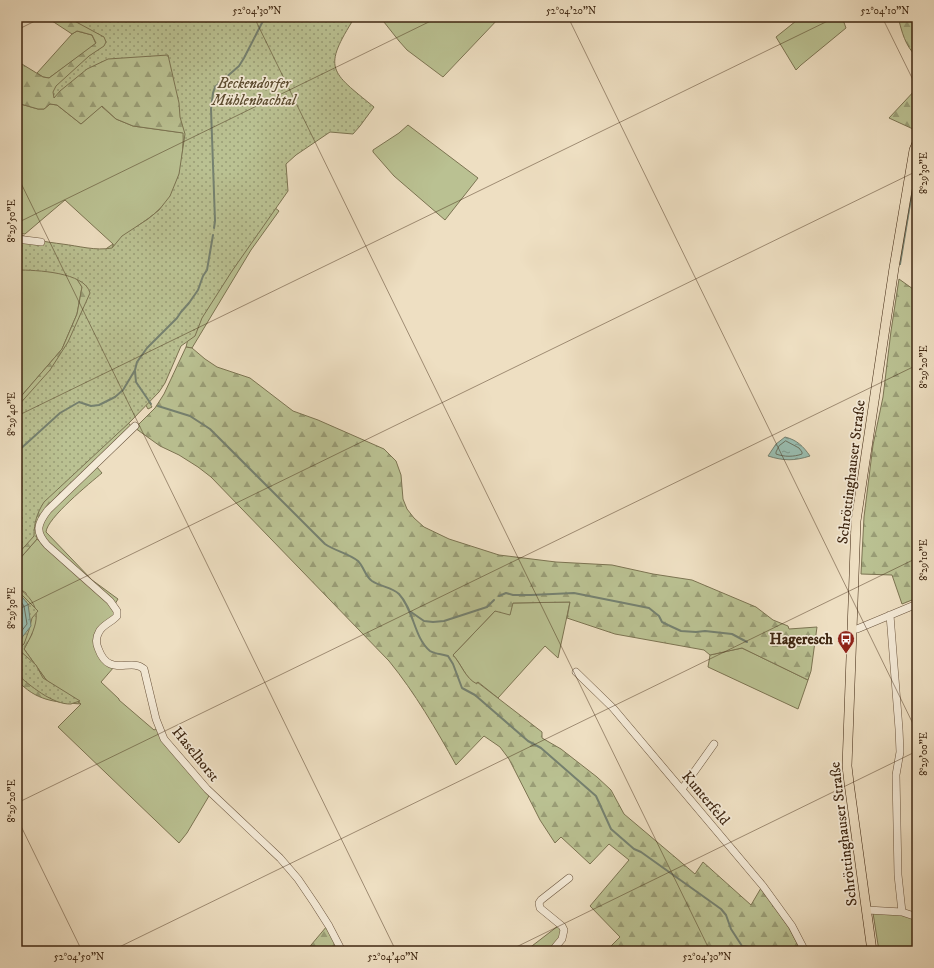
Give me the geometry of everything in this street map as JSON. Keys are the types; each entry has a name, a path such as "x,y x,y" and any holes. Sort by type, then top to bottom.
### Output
{"main road":[{"name":"Schröttinghauser Straße","path":"872,951 847,766 858,514 895,260 914,150 917,143"}],"street":[{"path":"17,239 41,242"},
{"name":"Haselhorst","path":"135,426 48,510 39,526 39,536 114,606 117,616 98,632 97,644 103,658 113,665 135,666 144,669 156,719 164,739 207,789 280,858 298,879 329,926 342,951"},
{"path":"852,629 857,629 917,604"},
{"path":"890,615 900,752 896,775 898,875 902,912"},
{"name":"Kunterfeld","path":"576,672 612,708 763,886 792,926 805,951"},
{"path":"682,789 714,744"},
{"path":"552,951 562,939 564,930 562,926 540,908 539,903 569,878"},
{"path":"866,910 902,912 917,917"}],"green space":[{"path":"46,17 108,17 212,69 139,386 152,407 148,409 139,393 125,419 131,426 52,502 36,529 37,539 17,562 17,401 62,349 77,314 82,287 74,275 91,259 113,244 113,247 166,203 176,186 182,164 183,148 183,133 133,126 116,119 102,106 81,124 57,105 50,104 44,109 38,109 17,103 17,61 43,77 49,78 96,43 92,35 77,31 72,34"},
{"name":"Beckendorfer Mühlenbachtal","path":"67,17 355,17 338,48 335,59 336,68 340,76 348,85 374,107 353,134 330,132 296,155 286,164 288,191 232,271 202,318 195,336 181,346 165,383 159,392 130,422 44,502 36,518 34,536 17,555 17,407 50,370 68,342 90,293 86,286 70,276 47,272 17,270 17,233 33,239 93,249 112,248 122,236 159,210 170,196 179,174 185,134 180,117 179,103 168,55 108,59 87,69 60,91 54,98 53,92 56,86 89,56 104,46 106,42 104,37"},
{"path":"380,17 500,17 443,77 407,50"},
{"path":"801,17 842,17 846,28 796,70 776,37"},
{"path":"898,17 912,17 917,29 917,57 907,43"},
{"path":"77,31 92,35 96,44 49,78 43,77 37,73 72,34"},
{"path":"917,88 917,119 913,129 889,118"},
{"path":"17,103 38,109 44,109 50,104 57,105 81,124 101,106 116,119 133,126 184,133 181,169 173,192 166,203 150,218 113,247 113,244 65,200 25,234 17,233"},
{"path":"408,125 478,178 445,220 394,176 373,152 373,150 399,133"},
{"path":"274,207 279,211 251,250 192,348 186,347 189,335"},
{"path":"17,265 75,275 82,287 77,314 62,349 17,401"},
{"path":"899,279 913,289 917,287 917,598 902,604 892,575 861,574 864,517 873,445 883,397"},
{"path":"186,347 192,348 217,367 250,378 293,411 318,420 384,449 396,461 401,475 403,499 407,509 424,527 449,539 499,555 556,562 612,565 653,574 692,580 756,607 773,620 788,626 789,629 817,627 811,671 808,680 742,648 710,655 704,650 615,634 567,618 570,602 513,603 510,615 495,611 453,655 469,678 477,684 477,682 542,732 542,738 561,749 597,777 611,790 624,814 695,874 703,862 751,905 761,888 789,928 801,951 606,951 620,937 590,906 629,860 609,844 590,864 561,837 555,843 540,820 509,759 500,747 484,736 456,765 425,712 389,661 211,477 179,455 160,446 135,428 155,408 164,394"},
{"path":"96,466 102,473 79,492 53,518 46,532 92,580 118,599 115,604 45,541 40,527 47,515"},
{"path":"37,539 109,602 116,615 97,631 95,645 114,667 101,682 119,700 154,730 158,728 209,796 187,833 179,843 58,727 81,704 47,681 24,649 32,634 26,593 17,587 17,562"},
{"path":"17,587 32,601 36,615 33,631 24,649 47,681 81,704 54,701 38,696 24,687 17,680"},
{"path":"17,590 38,611 32,618 24,644 18,649 36,665 43,678 80,701 71,704 49,698 17,674"},
{"path":"570,602 558,658 545,646 498,698 478,682 477,685 469,679 453,655 495,611 513,603"},
{"path":"742,648 808,680 798,709 708,667 710,655"},
{"path":"873,913 902,915 917,920 917,951 879,951"},
{"path":"327,926 340,951 306,951"},
{"path":"558,926 561,930 560,937 548,951 530,951 528,949"}],"water":[{"path":"785,437 799,444 810,456 789,460 768,456 776,444"},
{"path":"17,591 28,604 31,626 20,640 17,636"}],"waterway":[{"path":"214,228 211,109 213,93 215,87 239,66 265,17"},
{"path":"900,264 917,162"},
{"path":"17,452 60,413 79,402 91,406 99,405 115,397 123,390 135,370 137,362 147,348 177,318 198,290 207,270 213,235"},
{"path":"135,371 136,382 151,404"},
{"path":"158,406 190,416 210,429 325,544 354,558 360,563 372,581 399,594 408,608 417,631 425,645 432,652 448,656 453,664 462,688 475,695 528,741 541,748 596,796 611,829 634,849 641,852 721,909 726,915 731,929 742,946 751,947 757,951"},
{"path":"499,596 506,593 513,595 574,593 649,608 659,616 662,622 681,631 705,631 732,634 747,642"},
{"path":"411,612 424,621 444,621 487,607 494,600"}],"place":[{"name":"Hageresch","path":"846,654"}]}
